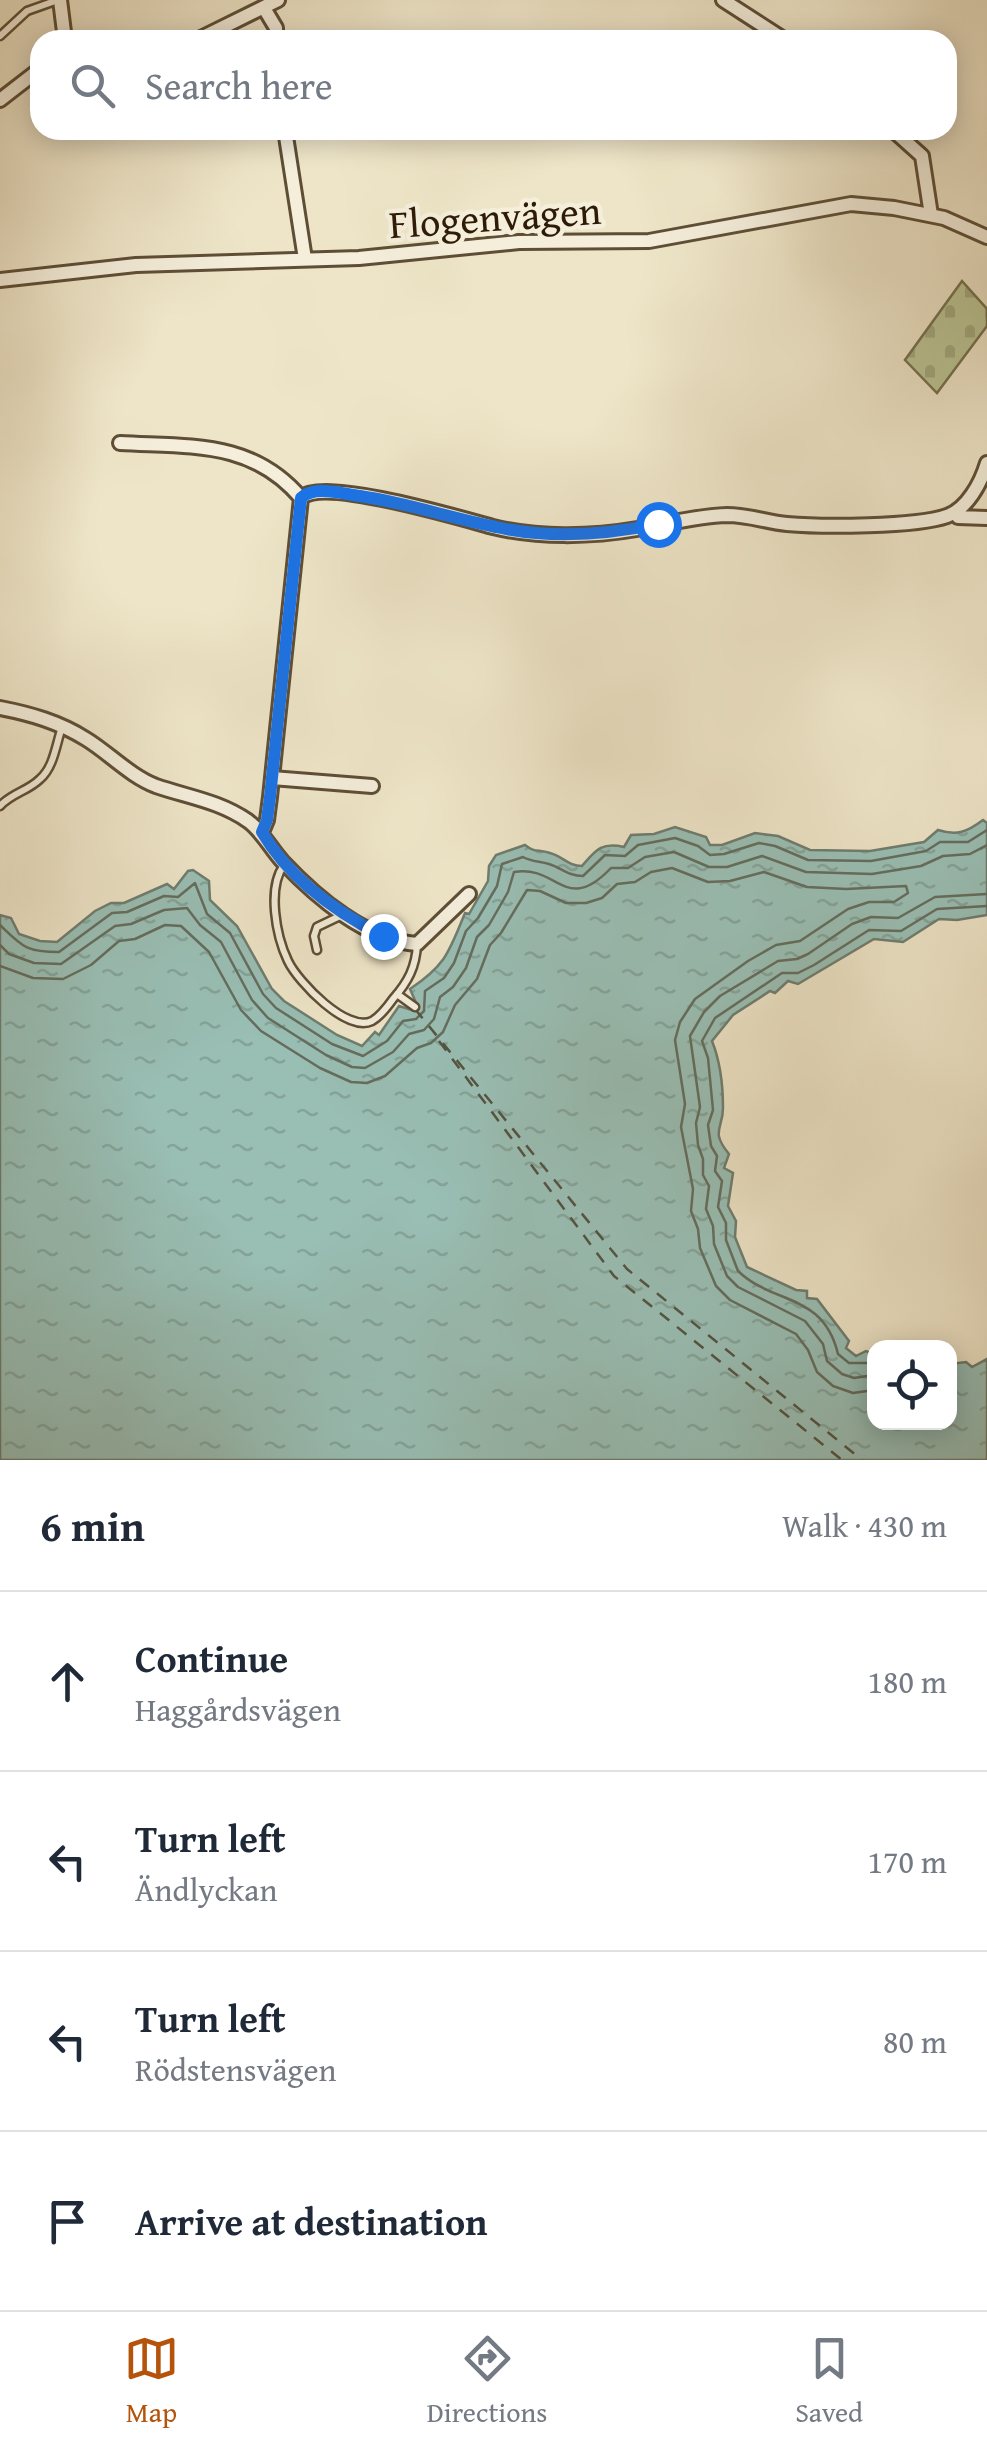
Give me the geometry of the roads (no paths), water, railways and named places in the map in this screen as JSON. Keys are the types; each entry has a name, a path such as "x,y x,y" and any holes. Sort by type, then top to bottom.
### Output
{"street":[{"path":"60,0 64,30"},
{"path":"218,30 278,0"},
{"path":"723,0 770,30"},
{"path":"264,8 275,30"},
{"path":"0,100 30,77"},
{"path":"287,140 305,259"},
{"path":"905,140 922,156 931,215"},
{"name":"Flogenvägen","path":"0,280 136,265 378,257 508,243 649,241 851,204 931,215 987,237"},
{"path":"120,443 242,455 264,464 301,498"},
{"path":"301,498 314,491 361,496 435,510 492,527 546,534 606,533 726,516 796,524 870,524 933,519 955,512 977,487 987,464"},
{"path":"262,832 272,778 301,498"},
{"path":"958,517 987,518"},
{"path":"0,708 62,726 154,785 218,804 262,832 284,864 316,894 393,940 417,944 469,894"},
{"path":"272,778 372,786"}],"lane":[{"path":"0,36 27,11 60,0"},
{"path":"0,806 42,778 53,758 62,726"},
{"path":"284,864 277,874 276,889 283,948 297,975 342,1016 363,1022 374,1020 413,971 417,944"},
{"path":"318,950 314,936 317,926 346,914"},
{"path":"398,994 414,1008"}],"water":[{"path":"983,820 987,823 987,915 939,919 903,942 874,939 798,984 788,981 775,993 770,991 733,1015 712,1041 722,1091 719,1135 729,1154 724,1168 733,1173 728,1206 736,1221 735,1237 747,1267 796,1290 807,1291 807,1298 817,1299 849,1341 846,1348 856,1356 867,1351 867,1430 957,1430 957,1363 966,1362 972,1367 987,1359 987,1460 0,1460 0,915 11,918 19,934 57,942 95,911 167,884 174,889 193,870 209,881 210,900 237,926 272,989 337,1035 362,1046 375,1032 379,1035 399,1006 412,1010 417,1005 410,989 445,957 465,913 469,914 488,881 489,866 496,855 525,845 582,866 600,849 624,847 631,835 654,834 675,827 706,837 710,845 722,845 755,833 778,836 810,850 870,851 924,842 938,830 951,833"}]}
